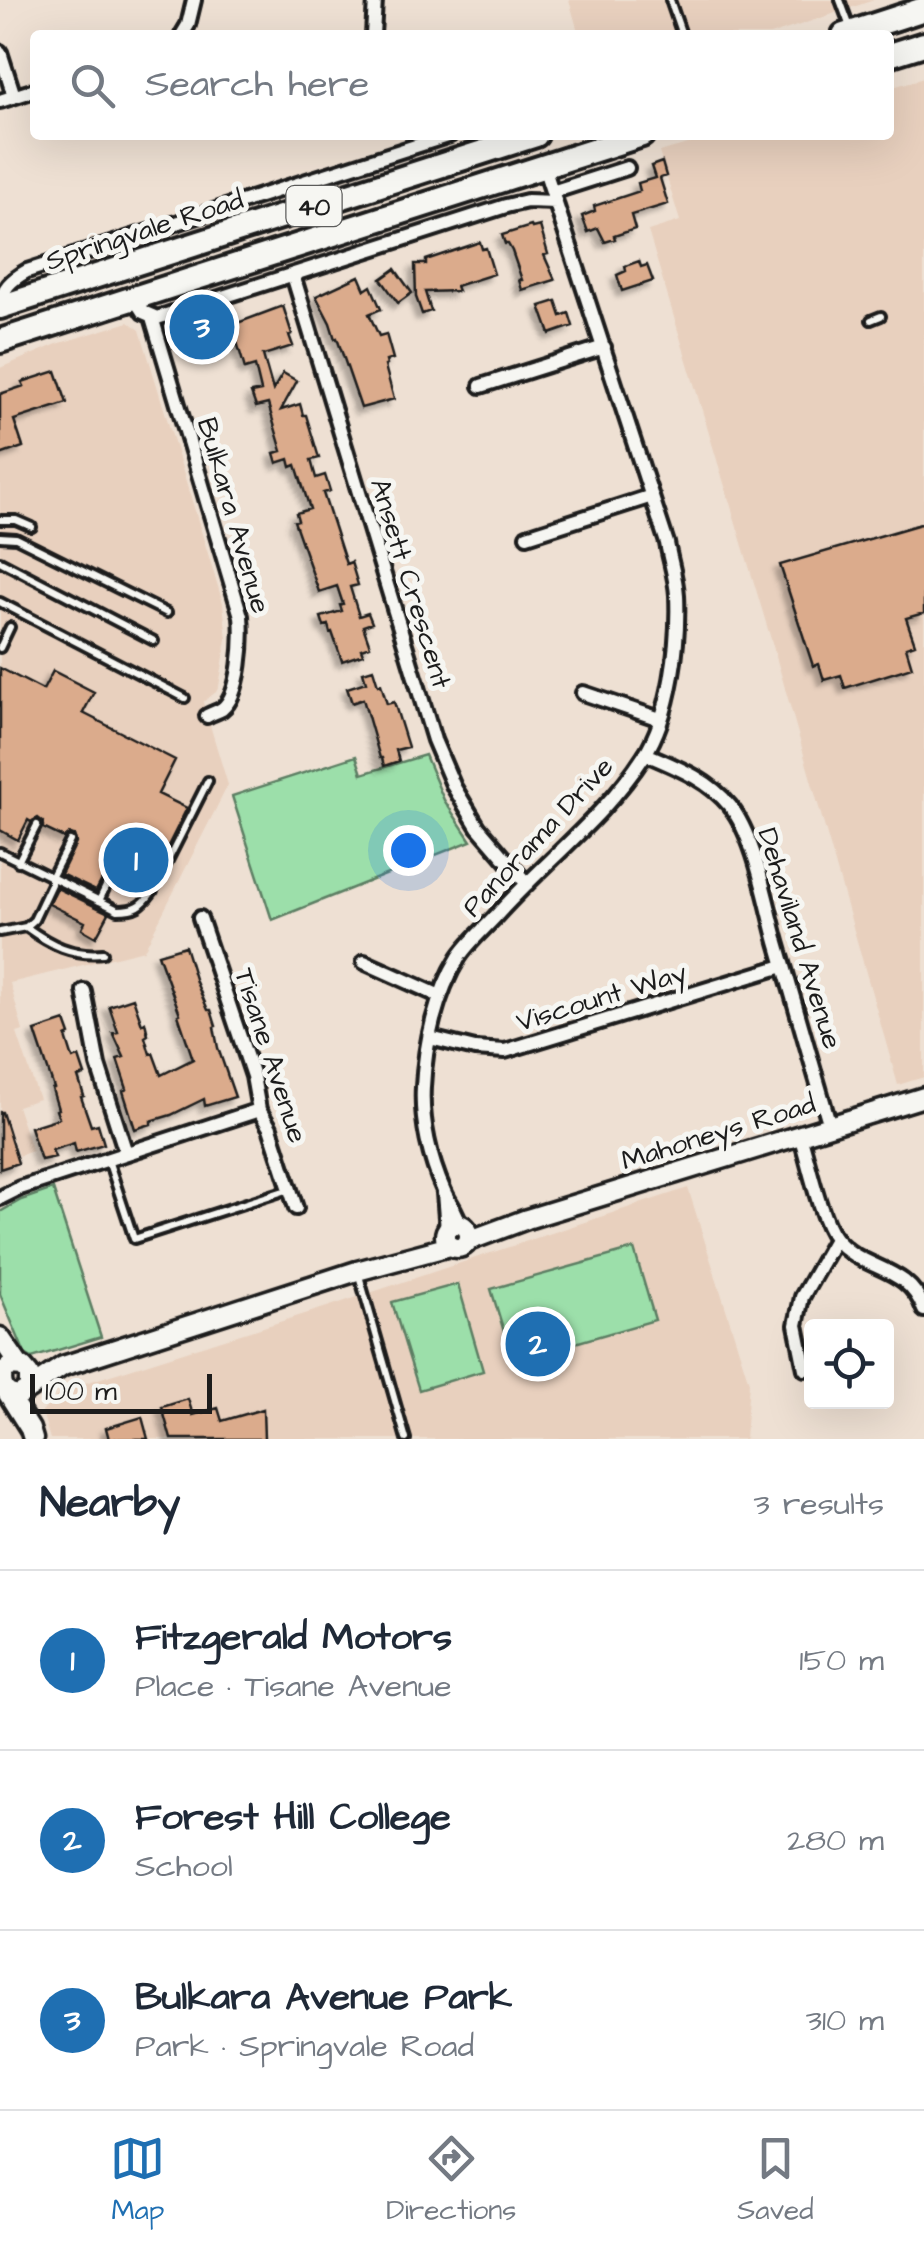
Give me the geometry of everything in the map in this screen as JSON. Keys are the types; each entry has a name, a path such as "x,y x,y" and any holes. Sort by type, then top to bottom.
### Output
{"highway":[{"path":"861,30 924,9"},
{"path":"894,53 924,44"},
{"name":"Springvale Road","path":"0,306 520,140"},
{"name":"40","path":"0,341 627,140"}],"main road":[{"name":"Mahoneys Road","path":"63,1366 36,1364 7,1379 16,1396 63,1366 387,1262 456,1233 528,1218 924,1097"},
{"path":"0,1338 7,1379 31,1434"},
{"path":"28,1389 31,1434"}],"street":[{"path":"185,30 194,0"},
{"path":"374,30 375,0"},
{"path":"0,52 7,98"},
{"name":"Springvale Road","path":"0,306 3,291 26,271 403,142"},
{"name":"Panorama Drive","path":"456,1233 426,1131 424,1109 430,1038 440,996 460,956 616,794 646,754 668,690 676,641 677,592 667,543 544,167"},
{"path":"134,298 143,312 161,317 506,206 554,197 627,168"},
{"path":"506,206 516,176"},
{"name":"Ansett Crescent","path":"293,275 434,740 454,787 478,827 527,884"},
{"name":"Bulkara Avenue","path":"152,317 240,616 242,631 235,687 222,708 207,716"},
{"path":"481,386 604,347"},
{"path":"527,536 652,496"},
{"path":"583,693 660,718"},
{"name":"Dehaviland Avenue","path":"646,754 701,780 718,793 732,809 750,845 830,1126"},
{"name":"Tisane Avenue","path":"200,918 253,1076 259,1110 270,1128 296,1208"},
{"path":"364,962 440,996"},
{"name":"Viscount Way","path":"430,1038 475,1049 506,1051 784,966"},
{"path":"84,991 98,1065 126,1152"},
{"path":"0,1198 58,1170 108,1159 259,1110"},
{"path":"800,1134 824,1216 835,1239 856,1256 895,1273 920,1298 924,1310"},
{"path":"804,1364 796,1325 802,1297 835,1239"}],"lane":[{"path":"670,0 681,30"},
{"path":"840,0 848,30"},
{"path":"871,320 882,316"},
{"path":"0,520 16,520 32,527"},
{"path":"0,536 16,538 167,614"},
{"path":"0,561 154,642"},
{"path":"0,602 185,698"},
{"path":"0,648 2,636 10,628"},
{"path":"0,852 118,910 137,909 144,904 208,781"},
{"path":"18,862 37,825"},
{"path":"0,932 26,927 34,920 70,842"},
{"path":"99,901 116,865"},
{"path":"26,927 50,944 72,952 103,954"},
{"path":"108,1159 134,1239 290,1189"},
{"path":"358,1271 406,1439"}],"shaded area":[{"path":"569,0 874,0 785,30 578,30"},
{"path":"924,78 924,1077 898,1085 773,646 648,231 680,221 659,152 701,140 894,140 894,87"},
{"path":"129,322 140,330 223,603 227,639 219,686 203,702 228,785 144,950 10,983 23,1031 17,1033 39,1099 17,1106 32,1151 18,1156 3,1111 0,1112 0,368 57,344"},
{"path":"688,1188 749,1382 745,1439 50,1439 42,1412 63,1390"}],"green space":[{"path":"222,310 227,329 176,345 173,335 178,324"},
{"path":"425,755 444,800 471,841 272,920 232,796 356,756 362,774"},
{"path":"53,1189 101,1337 32,1358 25,1354 0,1294 0,1212"},
{"path":"634,1249 655,1320 513,1361 491,1289"},
{"path":"458,1284 483,1371 419,1390 392,1302"}],"building":[{"path":"662,162 666,176 660,178 668,204 631,215 635,229 614,236 615,239 605,242 598,228 588,232 582,216 595,211 594,206 640,191 638,183 655,178 651,166"},
{"path":"540,226 548,254 544,255 555,280 522,290 512,251 502,235"},
{"path":"480,242 482,249 486,248 494,274 456,286 458,291 425,292 431,311 422,314 416,297 415,264 426,264 426,260"},
{"path":"639,261 641,267 647,265 653,281 622,291 617,275 626,271 625,266"},
{"path":"395,269 412,293 398,303 381,279"},
{"path":"359,276 365,290 371,286 381,309 369,314 379,336 386,334 393,359 386,361 385,366 394,399 361,408 337,338 316,296"},
{"path":"556,301 561,316 569,313 573,326 550,334 540,306"},
{"path":"283,306 293,346 263,355 273,390 283,373 297,381 281,410 300,404 306,415 319,458 311,460 316,478 325,475 330,491 323,493 346,564 351,562 358,585 350,587 359,616 368,613 372,623 363,626 370,646 361,649 363,654 342,661 332,632 321,617 342,611 343,604 337,586 319,592 294,521 298,520 296,513 310,509 296,465 291,467 289,459 277,463 274,453 282,451 268,404 256,407 251,393 261,391 255,366 245,369 232,325"},
{"path":"56,371 67,403 14,420 23,447 0,455 0,394"},
{"path":"924,523 924,613 906,618 915,644 906,647 912,667 845,688 841,675 824,680 819,664 813,666 780,565"},
{"path":"0,668 43,690 53,671 94,692 83,713 175,760 158,794 187,808 167,848 152,840 135,873 127,869 120,882 116,880 123,863 113,859 96,891 61,874 76,843 74,835 64,838 43,828 38,818 28,820 18,840 0,830"},
{"path":"373,669 387,704 394,702 408,747 396,750 399,761 384,766 363,699 352,703 347,688 366,682 363,672"},
{"path":"57,888 109,913 96,937 82,929 85,922 49,904"},
{"path":"185,946 196,982 211,1010 218,1048 235,1097 205,1106 204,1099 135,1129 117,1059 124,1057 113,1033 118,1032 109,1006 133,998 142,1024 145,1022 150,1054 153,1053 161,1075 193,1059 158,954"},
{"path":"65,1021 73,1059 79,1057 85,1075 78,1077 84,1096 81,1097 91,1126 98,1124 104,1144 76,1152 74,1143 52,1150 55,1157 41,1160 30,1127 59,1118 54,1088 35,1031"},
{"path":"0,1112 18,1163 0,1169"},
{"path":"188,1399 193,1415 218,1408 222,1421 263,1409 264,1439 171,1439 162,1407"},
{"path":"142,1417 148,1439 109,1439 106,1428"}],"place":[{"name":"Bulkara Avenue Park","path":"202,327"},
{"name":"Fitzgerald Motors","path":"136,860"},
{"name":"Forest Hill College","path":"538,1344"}]}
